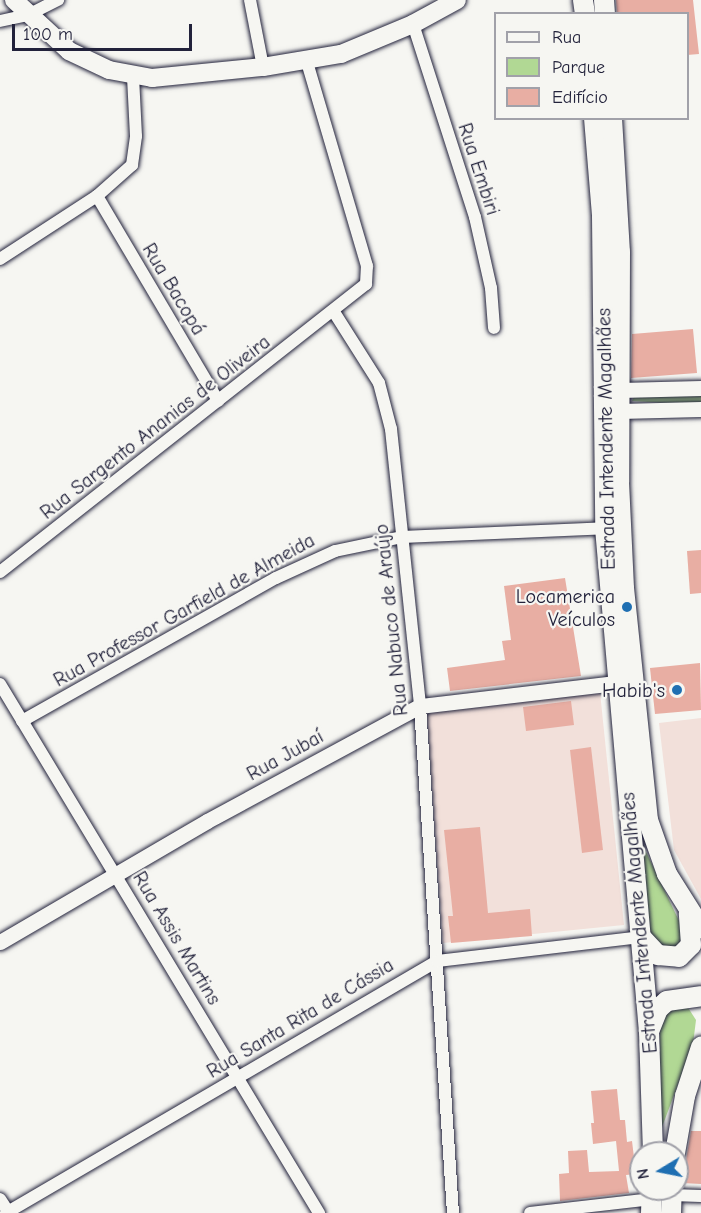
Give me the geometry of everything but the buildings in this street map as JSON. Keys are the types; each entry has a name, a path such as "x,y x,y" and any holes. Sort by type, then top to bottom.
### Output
{"main road":[{"path":"14,0 69,51 133,76 175,77 307,62 369,45 457,0"},
{"name":"Estrada Intendente Magalhães","path":"594,120 602,216 605,528 649,1032 653,1141"},
{"name":"Estrada Intendente Magalhães","path":"612,120 620,252 619,411 624,588 648,820 667,874 701,928"},
{"path":"686,901 701,918"},
{"path":"641,937 658,955 668,959 686,953 693,933 686,901"},
{"path":"649,1032 658,1009 667,1001 701,996"},
{"path":"677,1141 685,1096 701,1047"}],"street":[{"path":"0,21 28,15 58,0"},
{"path":"250,0 262,68"},
{"name":"Rua Embiri","path":"413,24 475,217 489,278 494,328"},
{"path":"307,62 368,271 362,288 334,312"},
{"path":"0,259 97,196 132,165 136,136 133,76"},
{"name":"Rua Bacopá","path":"97,196 218,401"},
{"name":"Rua Sargento Ananias de Oliveira","path":"0,572 334,312"},
{"name":"Rua Nabuco de Araújo","path":"334,312 369,365 385,399 420,706 453,1213"},
{"path":"620,390 701,388"},
{"path":"619,411 701,409"},
{"name":"Rua Professor Garfield de Almeida","path":"22,721 301,566 357,543 402,537 605,528"},
{"name":"Rua Jubaí","path":"0,942 117,876 207,821 420,706 617,683"},
{"name":"Rua Assis Martins","path":"0,684 319,1213"},
{"name":"Rua Santa Rita de Cássia","path":"7,1213 437,961 641,937"},
{"path":"0,1199 7,1213"},
{"path":"530,1213 643,1201"}],"shaded area":[{"path":"600,692 624,925 443,943 427,713"},
{"path":"701,718 701,899 674,850 659,723"}],"green space":[{"path":"701,392 701,405 632,401 634,396"},
{"path":"640,839 682,927 683,940 675,947 665,949 654,941 647,929"},
{"path":"687,1006 696,1020 693,1044 658,1138 660,1028 667,1010"}],"place":[{"name":"Locamerica Veículos","path":"627,607"},
{"name":"Habib's","path":"677,690"}]}
